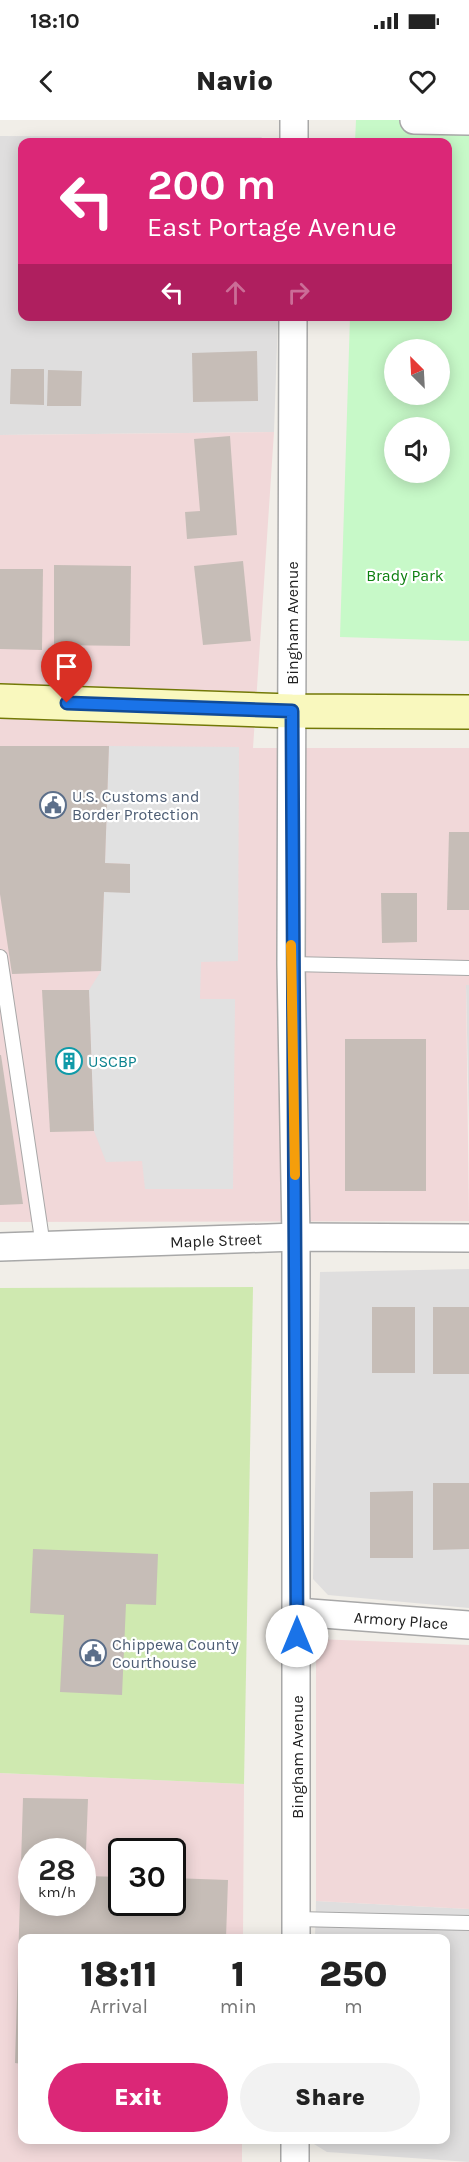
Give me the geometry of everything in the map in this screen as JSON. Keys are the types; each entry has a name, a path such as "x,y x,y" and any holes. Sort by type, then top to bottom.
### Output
{"main road":[{"path":"0,701 292,711 469,711"}],"street":[{"path":"294,120 294,138"},
{"path":"414,120 469,121"},
{"name":"Bingham Avenue","path":"293,321 291,964 296,1237 296,1928"},
{"name":"Maple Street","path":"0,1247 296,1237 469,1238"},
{"name":"Armory Place","path":"297,1612 469,1625"},
{"path":"295,2144 295,2162"}],"lane":[{"path":"0,957 43,1246"},
{"path":"291,964 469,968"},
{"path":"296,1928 469,1923"}],"shaded area":[{"path":"0,136 262,138 18,138 18,321 278,321 274,432 0,435"},
{"path":"274,432 253,748 469,748 469,985 466,985 469,1221 0,1222 0,435"},
{"path":"109,746 239,747 238,961 201,962 200,999 235,999 233,1189 145,1189 142,1161 106,1162 94,1131 89,990 101,971 104,892 130,892 130,864 105,863"},
{"path":"466,985 469,985 469,1126"},
{"path":"469,1269 469,1608 328,1595 313,1579 320,1272"},
{"path":"316,1639 469,1645 469,1909 316,1901"},
{"path":"0,1773 244,1784 243,1934 18,1934 18,2144 242,2144 242,2162 0,2162"},
{"path":"316,1901 469,1909 469,2162 327,2152 314,2144 450,2144 450,1934 315,1934"}],"green space":[{"name":"Brady Park","path":"356,120 469,120 469,641 340,637 350,321 452,321 452,138 355,138"},
{"path":"253,1287 244,1784 0,1773 0,1288"}],"building":[{"path":"257,351 258,401 193,402 192,353"},
{"path":"11,369 44,369 44,405 10,404"},
{"path":"48,370 82,371 81,406 47,406"},
{"path":"230,436 237,535 187,539 185,512 200,511 194,439"},
{"path":"243,561 251,641 203,645 194,566"},
{"path":"54,565 131,566 130,646 54,645"},
{"path":"0,569 43,569 42,650 0,649"},
{"name":"U.S. Customs and Border Protection","path":"0,746 109,746 105,863 130,864 130,893 104,892 101,971 12,974 0,894"},
{"path":"449,832 469,832 469,910 447,910"},
{"path":"381,893 417,893 417,942 382,943"},
{"name":"USCBP","path":"42,990 89,990 94,1131 50,1132"},
{"path":"345,1039 426,1039 426,1191 345,1191"},
{"path":"1,1055 23,1204 0,1205"},
{"path":"372,1307 415,1307 415,1373 372,1373"},
{"path":"433,1307 469,1307 469,1374 433,1374"},
{"path":"433,1483 469,1483 469,1549 433,1550"},
{"path":"413,1491 413,1558 370,1558 370,1492"},
{"name":"Chippewa County Courthouse","path":"33,1549 158,1554 156,1605 126,1604 122,1695 60,1692 64,1615 30,1613"},
{"path":"23,1798 88,1799 86,1838 22,1838"},
{"path":"96,1876 108,1877 108,1916 186,1916 186,1878 228,1880 226,1934 19,1934 19,1916 96,1916"},
{"path":"18,1964 18,2063 15,2063"}],"slow traffic":[{"path":"291,945 295,1175"}],"place":[{"name":"U.S. Customs and Border Protection","path":"53,805"},
{"name":"USCBP","path":"69,1061"},
{"name":"Chippewa County Courthouse","path":"93,1653"}],"route":[{"path":"67,703 292,711 291,964 296,1237 297,1636"}]}
